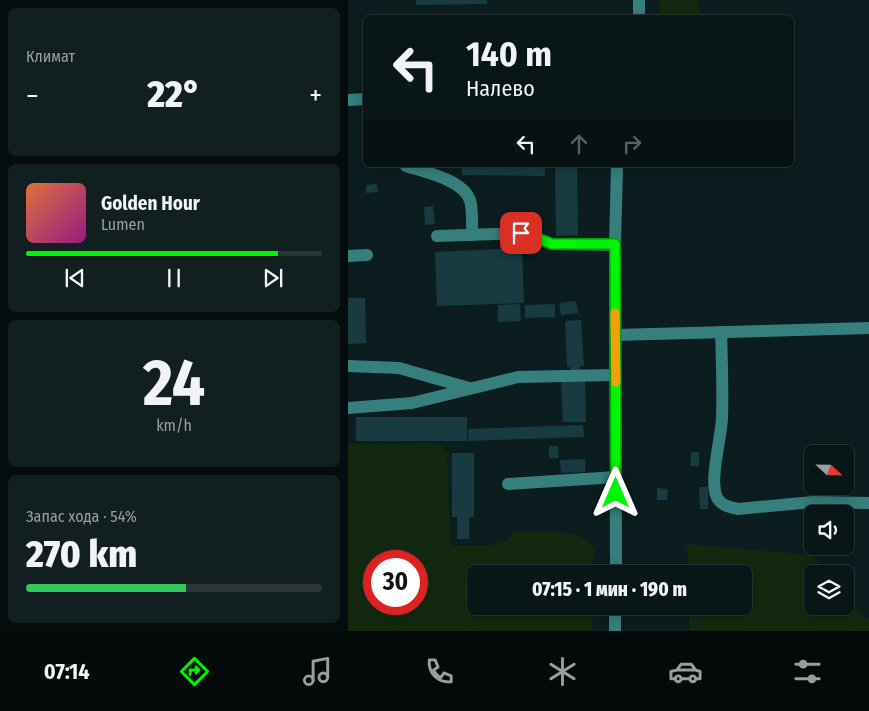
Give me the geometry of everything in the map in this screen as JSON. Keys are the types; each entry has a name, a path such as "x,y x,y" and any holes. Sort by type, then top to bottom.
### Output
{"street":[{"path":"639,0 639,15"},
{"path":"348,100 363,99"},
{"path":"409,167 448,180 466,192 471,207 472,235"},
{"path":"616,565 615,244 617,167"},
{"path":"437,236 521,233 552,244 615,244"},
{"path":"348,256 367,255"},
{"path":"615,335 870,328"},
{"path":"721,332 722,420 715,481 719,502 727,507 738,509 813,502 870,503"},
{"path":"348,366 399,368 472,388"},
{"path":"348,408 412,403 518,376 616,375"},
{"path":"508,484 616,477"},
{"path":"615,615 615,631"}],"green space":[{"path":"659,0 697,0 701,15 660,15"},
{"path":"348,444 440,444 447,453 450,544 454,546 489,546 509,540 513,531 541,531 580,536 587,540 594,549 593,565 467,565 467,615 592,615 593,631 348,631"},
{"path":"687,544 812,555 820,565 804,565 804,615 854,615 854,605 865,618 869,619 869,631 689,631 689,615 752,615 752,565 688,565"}],"building":[{"path":"416,0 487,0 487,4 416,5"},
{"path":"462,167 545,167 545,176 462,175"},
{"path":"555,167 577,167 578,235 556,236"},
{"path":"377,184 378,192 366,193 366,185"},
{"path":"433,206 435,224 425,225 424,207"},
{"path":"522,248 524,303 437,306 435,252"},
{"path":"348,298 365,298 366,343 348,344"},
{"path":"576,301 578,313 561,315 559,303"},
{"path":"520,304 521,321 498,322 498,305"},
{"path":"555,304 555,317 525,318 525,305"},
{"path":"581,320 584,366 580,366 580,370 571,370 570,367 567,367 565,321"},
{"path":"585,381 586,422 563,422 561,382"},
{"path":"356,417 467,417 467,441 356,441"},
{"path":"583,425 584,437 468,441 468,429"},
{"path":"549,446 558,446 559,458 549,458"},
{"path":"691,452 699,452 699,466 691,466"},
{"path":"452,453 474,453 474,517 469,517 469,539 457,539 457,517 452,517"},
{"path":"585,459 585,472 561,473 560,460"},
{"path":"699,487 708,487 708,509 700,509"},
{"path":"657,488 668,489 667,500 657,500"}],"slow traffic":[{"path":"615,313 616,382"}],"route":[{"path":"521,233 552,244 615,244 616,493"}]}
